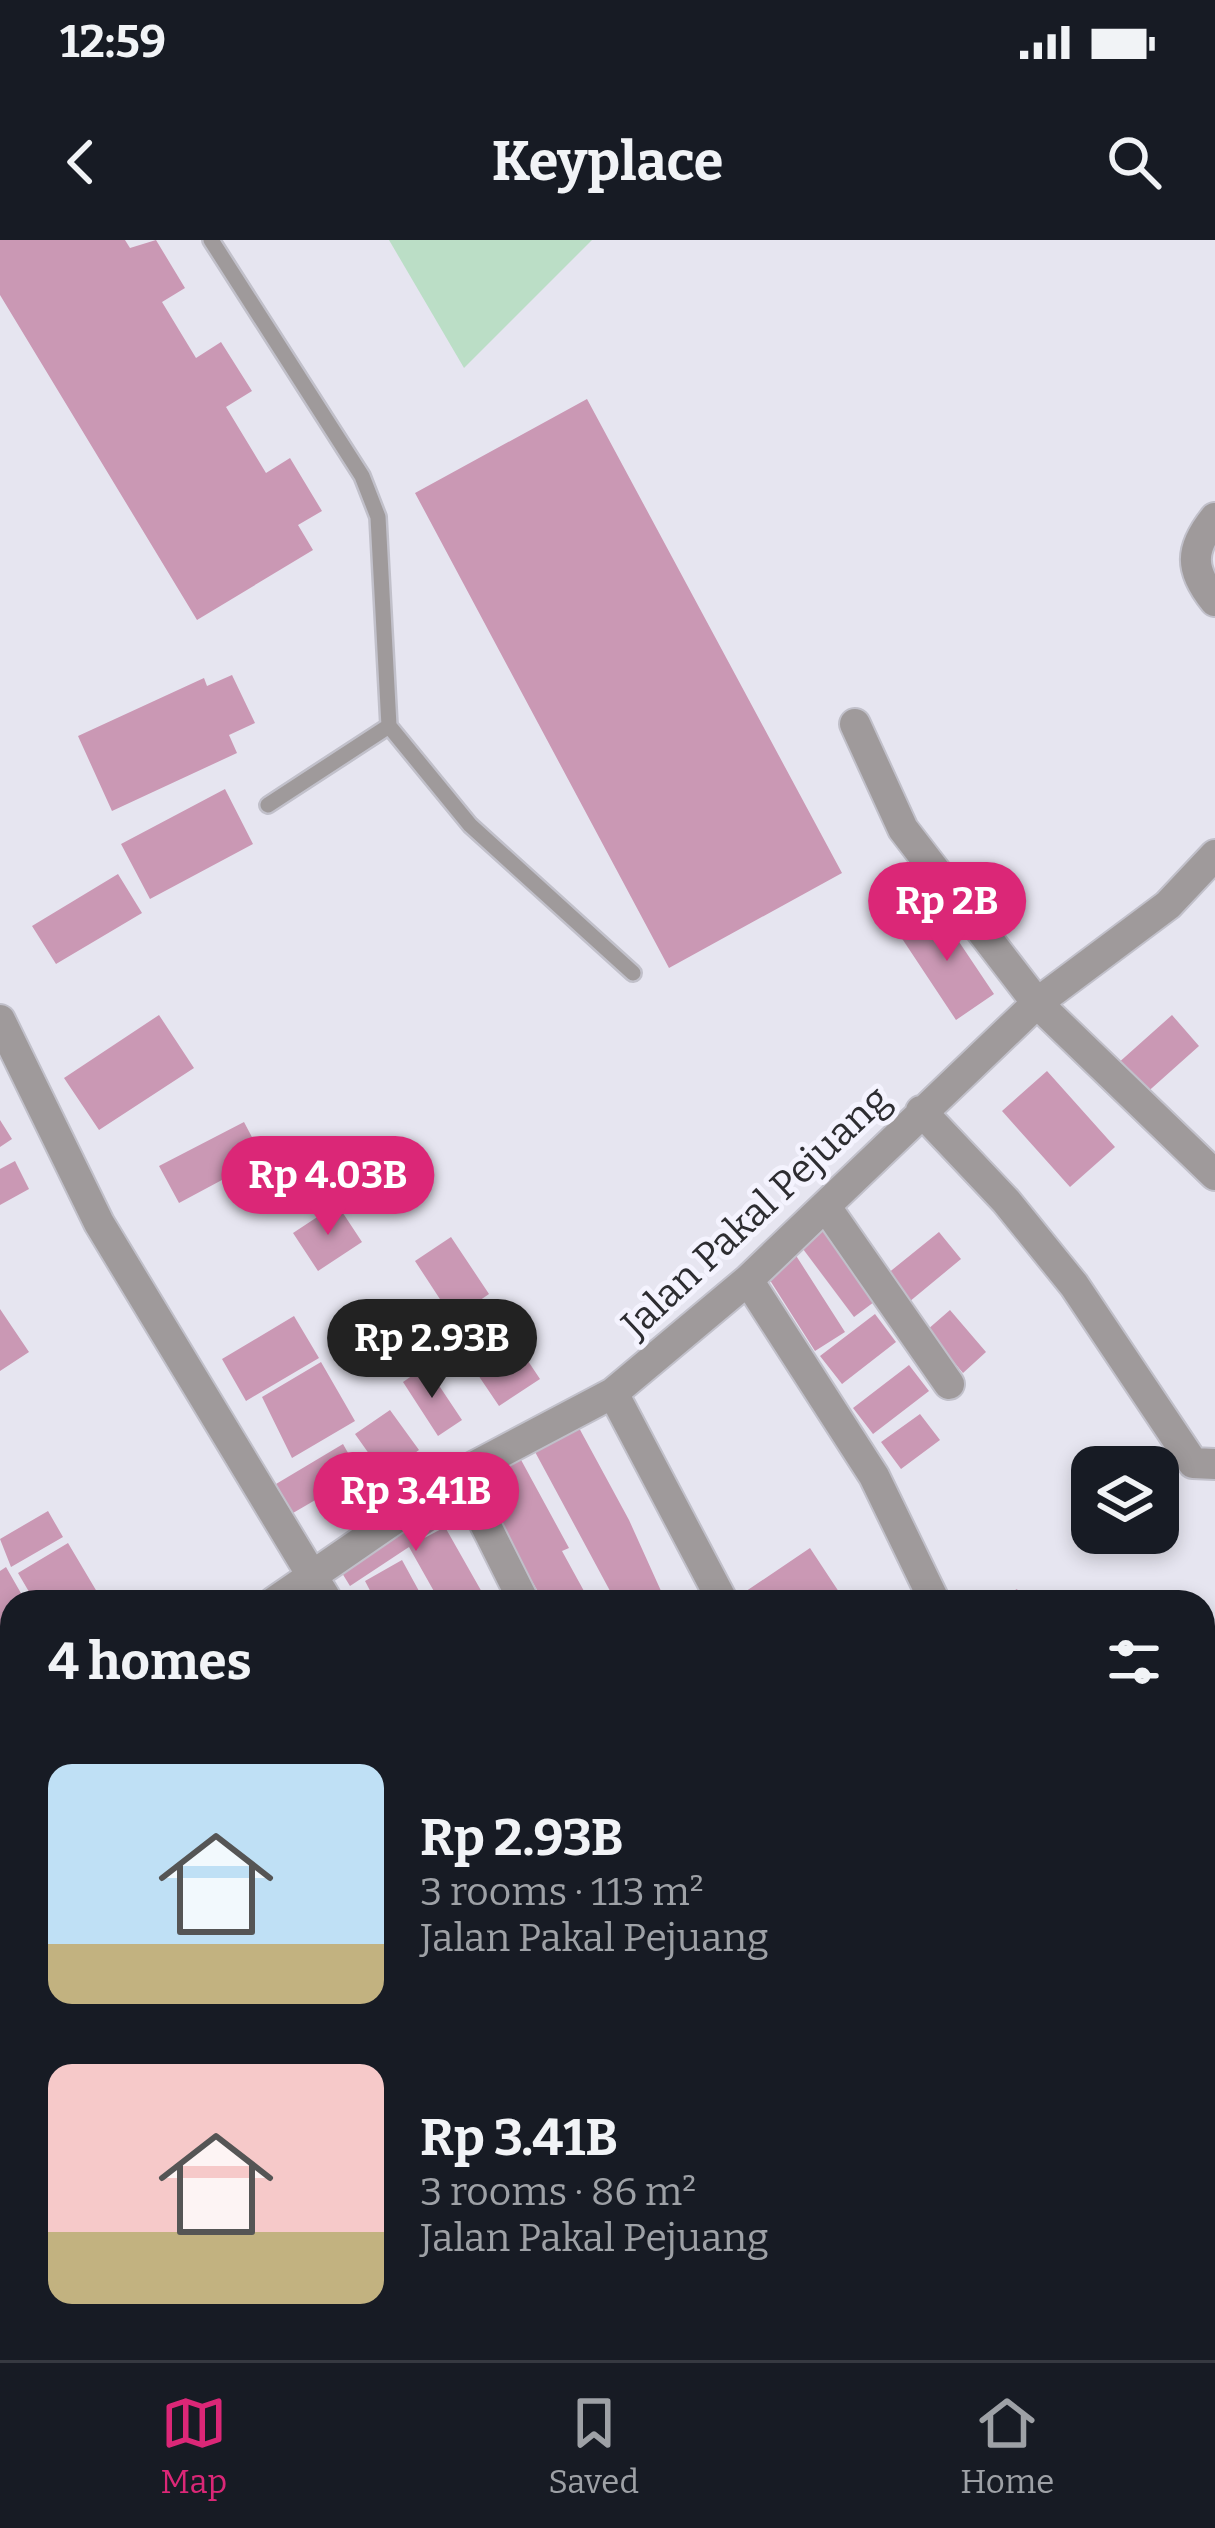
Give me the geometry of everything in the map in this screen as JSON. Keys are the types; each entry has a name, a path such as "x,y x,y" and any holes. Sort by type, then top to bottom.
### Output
{"street":[{"path":"1215,518 1194,547 1197,577 1215,601"},
{"path":"855,724 904,829 1037,1003 1215,1175"},
{"name":"Jalan Pakal Pejuang","path":"290,1590 460,1474 613,1394 748,1280 1037,1003 1168,904 1215,855"},
{"path":"0,1020 109,1241 321,1590"},
{"path":"921,1111 1006,1201 1075,1285 1193,1463 1215,1464"},
{"path":"826,1207 949,1384"},
{"path":"748,1280 874,1476 929,1590"},
{"path":"613,1394 716,1590"},
{"path":"460,1474 518,1590"}],"lane":[{"path":"211,240 362,476 378,517 389,726 470,825 633,973"},
{"path":"268,805 389,726"}],"green space":[{"path":"389,240 592,240 464,368"}],"building":[{"path":"0,240 125,240 130,248 156,240 185,288 162,302 196,358 221,342 252,391 226,407 266,473 290,458 322,511 298,525 313,550 197,620 0,295"},
{"path":"587,399 842,873 669,968 415,493"},
{"path":"232,675 255,723 229,735 237,753 112,811 78,736 204,678 207,686"},
{"path":"225,789 253,844 150,899 121,844"},
{"path":"118,874 142,913 56,964 32,926"},
{"path":"937,909 994,994 956,1020 899,934"},
{"path":"159,1015 194,1068 99,1130 64,1078"},
{"path":"1172,1015 1199,1046 1143,1096 1116,1065"},
{"path":"1047,1071 1115,1147 1070,1187 1002,1111"},
{"path":"0,1120 12,1139 0,1147"},
{"path":"244,1122 263,1158 179,1203 159,1166"},
{"path":"15,1161 29,1189 0,1205 0,1169"},
{"path":"337,1204 362,1242 318,1271 293,1233"},
{"path":"825,1227 878,1299 854,1317 800,1245"},
{"path":"939,1232 961,1259 909,1302 887,1274"},
{"path":"451,1237 489,1294 453,1319 415,1261"},
{"path":"795,1254 845,1332 815,1351 766,1274"},
{"path":"492,1307 540,1379 499,1406 451,1335"},
{"path":"0,1309 29,1352 0,1371"},
{"path":"950,1310 986,1352 963,1373 927,1330"},
{"path":"875,1314 896,1342 842,1384 820,1356"},
{"path":"294,1316 319,1358 246,1401 222,1359"},
{"path":"321,1362 355,1421 292,1458 262,1397"},
{"path":"909,1365 929,1391 873,1434 853,1408"},
{"path":"426,1366 462,1420 438,1436 403,1382"},
{"path":"390,1410 419,1450 384,1475 355,1434"},
{"path":"920,1414 940,1440 901,1469 881,1442"},
{"path":"578,1426 661,1590 610,1590 534,1450"},
{"path":"343,1444 360,1474 293,1513 276,1484"},
{"path":"520,1458 569,1548 562,1551 583,1590 537,1590 475,1483"},
{"path":"429,1498 445,1523 415,1543 445,1527 481,1590 433,1590 409,1547 350,1586 334,1560"},
{"path":"48,1511 63,1537 11,1567 0,1539"},
{"path":"68,1543 96,1590 28,1590 18,1573"},
{"path":"810,1548 838,1590 748,1590"},
{"path":"402,1560 418,1590 370,1590 365,1581"},
{"path":"6,1567 19,1590 0,1590 0,1571"}]}
